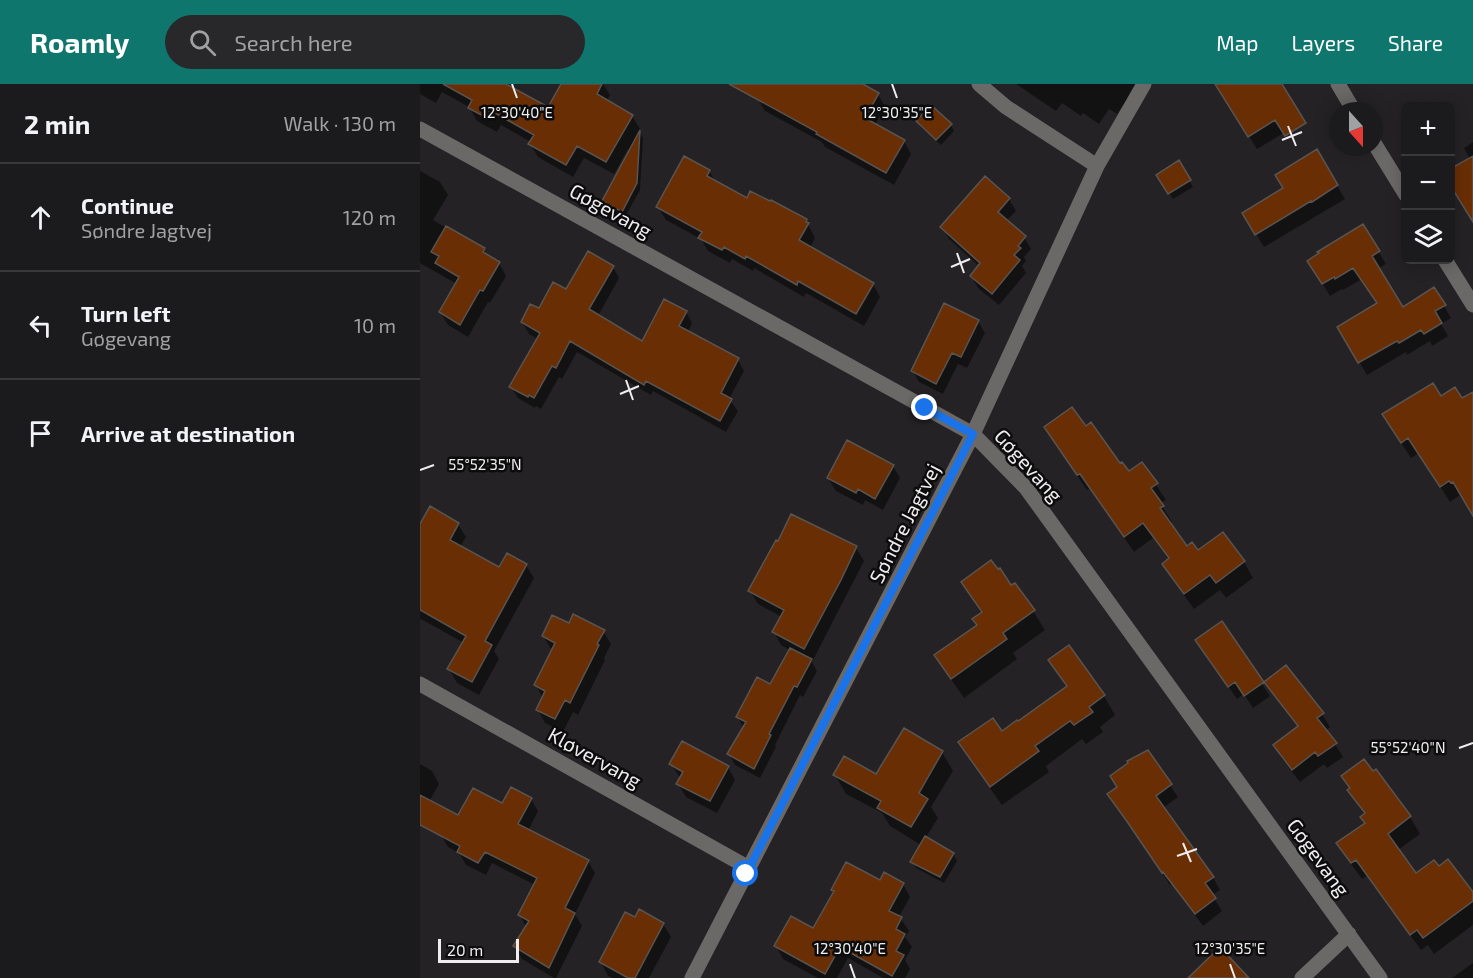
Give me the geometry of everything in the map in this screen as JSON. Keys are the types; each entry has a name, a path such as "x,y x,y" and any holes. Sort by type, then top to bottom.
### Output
{"street":[{"path":"979,84 1006,107 1097,166"},
{"name":"Søndre Jagtvej","path":"692,978 973,434 1097,166 1144,84"},
{"path":"1338,84 1349,102"},
{"name":"Gøgevang","path":"420,129 973,434 1026,488 1380,978"},
{"path":"1382,156 1401,187"},
{"path":"1447,264 1473,305"},
{"name":"Kløvervang","path":"420,684 749,868"},
{"path":"1302,978 1349,934"}],"building":[{"path":"443,84 506,84 548,107 561,84 602,84 597,94 633,115 606,162 577,146 566,165 528,144 534,135 493,112 489,119 468,108 472,100"},
{"path":"729,84 863,84 879,93 865,118 905,140 886,173"},
{"path":"1215,84 1282,84 1306,123 1285,136 1275,120 1248,137"},
{"path":"931,105 952,124 936,140 916,121"},
{"path":"640,130 637,183 622,212 602,201"},
{"path":"1317,149 1338,185 1255,235 1242,213 1283,188 1275,175"},
{"path":"684,156 710,170 707,176 747,198 750,191 807,219 806,222 809,223 799,240 874,283 856,314 798,281 797,285 746,256 745,259 724,247 722,250 698,238 702,232 656,207"},
{"path":"1473,156 1473,222 1455,193 1455,166"},
{"path":"1179,160 1191,180 1168,194 1156,175"},
{"path":"985,176 1010,198 998,212 1026,236 1018,246 1021,248 1014,255 1020,260 992,294 970,276 980,263 940,227"},
{"path":"1363,224 1380,251 1372,256 1403,307 1434,287 1446,305 1435,311 1442,323 1424,334 1421,330 1399,343 1397,341 1358,363 1337,327 1377,303 1353,268 1322,284 1307,261 1319,253 1317,252"},
{"path":"446,226 485,248 483,252 500,262 483,291 480,290 460,325 439,312 459,277 435,263 439,256 431,252"},
{"path":"588,251 614,266 589,309 642,341 664,299 687,311 679,326 739,358 721,393 732,399 720,421 646,381 644,385 570,341 556,368 552,366 534,398 509,387 540,333 521,322 530,304 539,308 553,282 566,289"},
{"path":"944,303 979,320 961,357 952,353 936,384 911,371"},
{"path":"1433,383 1441,396 1455,387 1462,398 1473,392 1473,516 1453,482 1449,481 1440,487 1408,438 1401,443 1382,414"},
{"path":"1072,407 1086,426 1091,422 1120,463 1122,462 1129,471 1142,462 1158,483 1151,488 1164,506 1160,508 1187,546 1192,542 1198,550 1223,532 1245,561 1216,583 1210,575 1184,594 1162,564 1169,558 1143,523 1124,537 1044,427"},
{"path":"847,440 894,465 875,499 858,489 856,493 827,478"},
{"path":"430,506 459,523 450,540 499,567 507,553 527,564 485,641 492,645 472,682 447,669 466,636 420,610 420,524"},
{"path":"791,514 857,546 804,649 772,632 784,610 748,591 776,540 778,541"},
{"path":"991,560 998,569 1000,568 1011,585 1015,583 1035,610 1003,633 1007,639 951,679 934,655 977,625 972,619 982,612 961,582"},
{"path":"573,614 605,630 570,703 565,700 555,719 536,710 545,691 534,685 555,643 542,636 552,615 569,623"},
{"path":"1222,621 1264,682 1244,696 1235,682 1228,687 1195,640"},
{"path":"1069,645 1105,695 1089,707 1093,712 1074,725 1070,721 1035,746 1039,751 990,787 958,742 993,718 1002,731 1067,686 1048,660"},
{"path":"790,648 812,659 797,687 794,686 754,769 727,754 746,722 736,717 757,677 770,684"},
{"path":"1286,665 1324,713 1317,718 1337,743 1318,756 1315,752 1292,770 1273,745 1298,726 1264,682"},
{"path":"904,728 943,751 919,793 928,799 911,827 877,808 881,801 833,775 844,756 876,774"},
{"path":"682,741 729,766 710,801 676,784 683,772 669,764"},
{"path":"1148,750 1172,784 1156,796 1214,877 1205,883 1216,898 1195,914 1162,873 1107,794 1117,787 1110,776 1128,763 1127,761"},
{"path":"1364,759 1373,771 1376,769 1411,816 1388,834 1416,873 1434,860 1439,866 1448,859 1473,892 1473,901 1423,938 1417,930 1410,935 1356,860 1351,863 1336,843 1365,823 1360,817 1365,813 1347,790 1350,788 1341,776"},
{"path":"511,787 532,798 518,824 589,860 565,908 575,913 549,968 513,946 529,921 518,915 537,878 485,852 478,863 457,852 460,846 420,825 420,795 458,815 473,788 502,803"},
{"path":"925,836 954,853 940,877 910,862"},
{"path":"846,862 880,880 884,872 904,883 889,911 902,917 896,929 905,934 896,951 904,955 892,976 840,947 825,974 774,946 791,916 813,928 834,891 831,890"},
{"path":"639,909 664,923 635,978 628,978 599,962 625,912 635,917"},
{"path":"1220,947 1249,978 1188,978"}],"route":[{"path":"746,874 973,434 925,408"}]}
